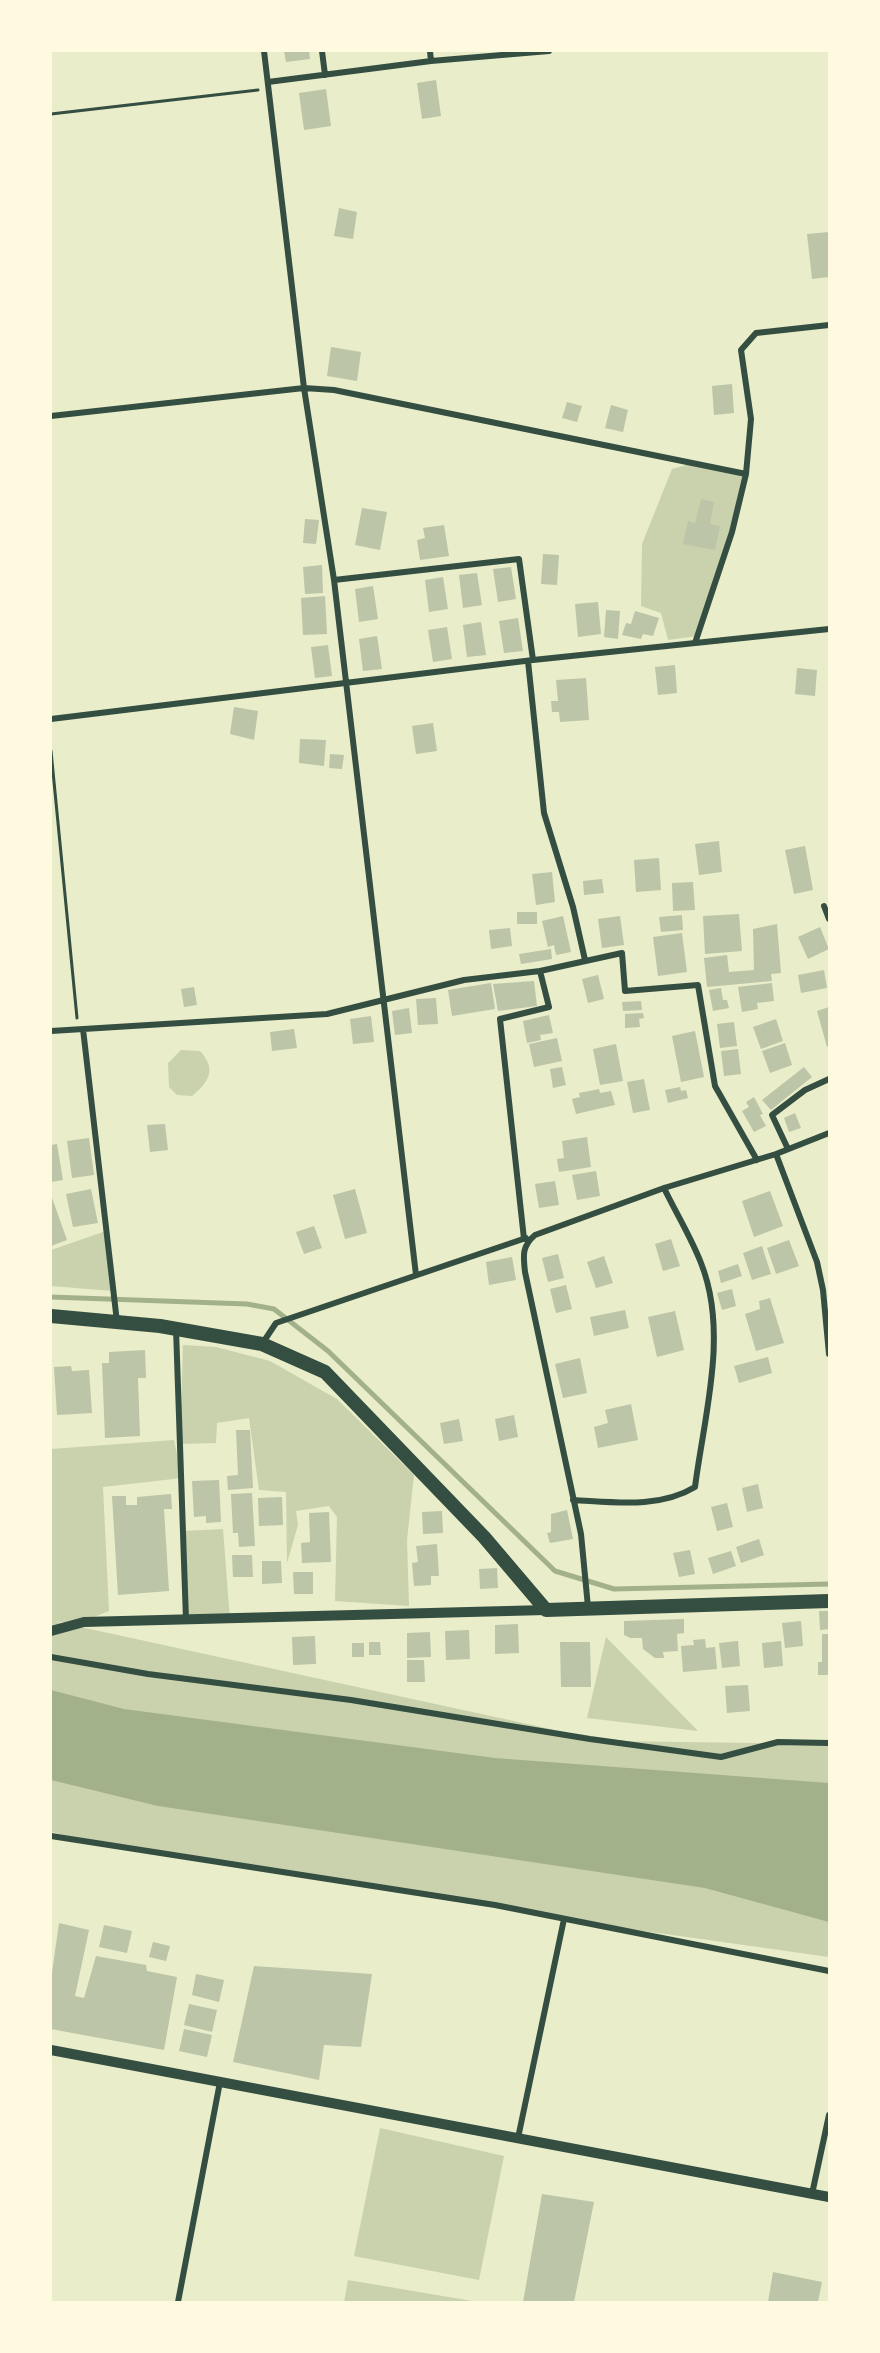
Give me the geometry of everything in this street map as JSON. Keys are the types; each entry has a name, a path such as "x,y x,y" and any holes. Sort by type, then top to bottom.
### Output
{"main road":[{"path":"51,1316 176,1329 262,1344 325,1372 484,1537 546,1610 829,1600"}],"street":[{"path":"264,51 304,388 334,580 416,1275"},
{"path":"322,51 325,75"},
{"path":"430,51 431,61"},
{"path":"268,85 431,61 549,51"},
{"path":"695,643 732,532 746,474 751,419 741,350 756,333 829,325"},
{"path":"51,416 304,388 346,393 746,474"},
{"path":"334,580 519,559 544,813 573,907 585,960"},
{"path":"51,719 530,661 829,629"},
{"path":"824,906 829,919"},
{"path":"51,1031 327,1014 464,980 540,971 622,953 625,991 698,986 715,1086 757,1160"},
{"path":"524,1239 500,1019 549,1007 540,971"},
{"path":"81,1029 117,1322"},
{"path":"788,1149 772,1115 805,1090 829,1079"},
{"path":"262,1344 276,1323 524,1239 664,1188 776,1154 829,1133"},
{"path":"776,1154 817,1262 823,1290 829,1354"},
{"path":"573,1500 627,1502 668,1499 695,1487 713,1355 714,1317 701,1264 664,1188"},
{"path":"535,1235 526,1243 523,1254 525,1272 582,1534 588,1607"},
{"path":"176,1329 186,1620"},
{"path":"51,1631 84,1622 546,1610"},
{"path":"51,1657 148,1674 351,1700 590,1739 721,1756 778,1742 829,1743"},
{"path":"51,1836 484,1903 829,1971"},
{"path":"518,2139 564,1919"},
{"path":"51,2050 829,2197"},
{"path":"178,2302 220,2082"},
{"path":"812,2194 829,2115"}],"path":[{"path":"51,114 268,85"},
{"path":"51,751 81,1029"}],"shaded area":[{"path":"693,463 746,474 698,636 668,640 661,613 641,606 642,544 672,469"},
{"path":"181,1050 200,1051 208,1064 209,1075 203,1086 192,1096 177,1095 169,1087 168,1063"},
{"path":"106,1231 113,1291 51,1286 51,1250"},
{"path":"183,1345 216,1347 270,1361 337,1399 414,1475 407,1540 409,1606 335,1601 337,1517 329,1506 296,1511 298,1525 287,1563 286,1492 259,1490 249,1418 217,1423 216,1443 180,1444"},
{"path":"174,1440 182,1478 103,1487 109,1611 76,1624 53,1621 606,1741 829,1744 829,1957 580,1922 95,1842 51,1832 51,1449"},
{"path":"223,1529 230,1620 186,1616 183,1531"},
{"path":"606,1637 698,1731 587,1718"},
{"path":"51,1690 124,1709 495,1758 829,1783 829,1922 705,1888 158,1806 51,1780"},
{"path":"380,2128 504,2156 479,2280 354,2256"},
{"path":"348,2280 478,2302 344,2302"}],"building":[{"path":"284,51 309,51 310,59 286,62"},
{"path":"436,80 441,116 422,119 417,83"},
{"path":"326,89 331,126 304,130 299,93"},
{"path":"339,208 357,212 353,239 334,236"},
{"path":"829,232 829,277 812,279 807,234"},
{"path":"331,347 361,352 357,381 327,376"},
{"path":"732,384 734,413 714,415 712,386"},
{"path":"567,402 582,406 577,422 562,418"},
{"path":"611,405 628,410 623,432 605,428"},
{"path":"701,499 714,502 710,524 720,526 715,550 683,544 688,521 695,523"},
{"path":"362,508 387,512 380,550 355,545"},
{"path":"305,519 319,520 316,544 303,543"},
{"path":"444,525 449,556 420,560 417,540 425,538 423,528"},
{"path":"543,554 559,555 557,585 541,584"},
{"path":"322,565 323,593 305,594 303,567"},
{"path":"511,567 516,599 498,602 493,569"},
{"path":"477,573 482,605 463,608 459,575"},
{"path":"443,577 448,609 429,612 425,580"},
{"path":"373,586 378,619 359,622 355,589"},
{"path":"325,596 327,634 303,635 301,598"},
{"path":"598,602 601,634 578,637 575,604"},
{"path":"606,610 620,611 618,639 604,637"},
{"path":"635,611 659,618 653,636 643,634 641,639 622,635 626,623 631,624"},
{"path":"518,618 523,651 504,653 499,621"},
{"path":"481,622 486,655 467,657 463,625"},
{"path":"447,627 452,659 433,662 428,630"},
{"path":"377,636 382,669 363,671 359,639"},
{"path":"328,645 332,676 315,678 311,647"},
{"path":"675,665 677,693 658,695 655,667"},
{"path":"797,668 817,670 815,696 795,694"},
{"path":"586,678 589,720 560,722 559,712 552,712 551,701 558,701 556,680"},
{"path":"234,707 258,711 254,740 230,734"},
{"path":"433,723 437,751 416,754 412,726"},
{"path":"300,739 326,740 324,766 299,763"},
{"path":"330,754 344,755 342,769 329,768"},
{"path":"719,841 722,872 699,875 695,844"},
{"path":"805,846 813,890 794,894 785,850"},
{"path":"659,858 661,890 636,892 634,860"},
{"path":"552,872 555,902 536,905 532,874"},
{"path":"602,879 604,893 584,895 583,881"},
{"path":"693,882 695,910 673,911 672,883"},
{"path":"517,912 537,912 537,924 517,924"},
{"path":"739,914 742,951 705,954 703,916"},
{"path":"682,915 683,930 661,932 659,917"},
{"path":"563,916 571,952 556,955 554,945 548,947 542,921"},
{"path":"620,916 624,945 602,948 598,919"},
{"path":"777,924 781,973 771,974 772,981 707,987 704,958 727,955 729,972 754,970 753,929"},
{"path":"820,927 829,949 808,959 798,937"},
{"path":"510,928 512,946 491,949 489,930"},
{"path":"682,933 687,972 658,976 653,937"},
{"path":"551,949 552,959 521,964 519,954"},
{"path":"824,970 827,988 801,993 798,975"},
{"path":"598,975 604,999 588,1003 582,979"},
{"path":"534,981 537,1006 498,1011 493,984"},
{"path":"491,983 495,1009 452,1016 448,990"},
{"path":"772,983 774,1001 757,1003 758,1009 742,1012 738,987"},
{"path":"194,987 197,1005 184,1007 181,989"},
{"path":"721,988 723,1000 727,1000 729,1008 713,1011 709,990"},
{"path":"436,998 438,1024 418,1025 416,999"},
{"path":"641,1001 642,1010 623,1011 622,1002"},
{"path":"829,1007 829,1046 827,1047 817,1011"},
{"path":"409,1008 412,1033 395,1035 392,1011"},
{"path":"643,1013 644,1018 639,1019 640,1027 625,1028 625,1014"},
{"path":"549,1015 553,1033 540,1035 541,1040 527,1043 523,1021"},
{"path":"371,1016 374,1042 353,1044 350,1019"},
{"path":"776,1019 783,1041 761,1049 753,1027"},
{"path":"734,1022 737,1046 720,1048 717,1024"},
{"path":"294,1029 297,1048 272,1051 270,1032"},
{"path":"695,1031 704,1077 681,1082 672,1036"},
{"path":"557,1038 562,1061 534,1067 529,1044"},
{"path":"785,1043 792,1065 770,1073 762,1051"},
{"path":"616,1044 623,1081 600,1085 593,1049"},
{"path":"738,1049 741,1074 724,1076 721,1051"},
{"path":"562,1067 566,1085 553,1088 550,1069"},
{"path":"804,1067 812,1077 771,1110 762,1100"},
{"path":"644,1079 650,1110 633,1113 627,1082"},
{"path":"680,1087 681,1091 686,1090 688,1098 668,1103 665,1090"},
{"path":"599,1089 600,1093 611,1091 615,1105 576,1114 572,1099 580,1097 579,1093"},
{"path":"754,1097 763,1114 760,1115 766,1126 754,1132 742,1111 749,1107 746,1102"},
{"path":"795,1113 801,1128 789,1132 784,1118"},
{"path":"165,1124 168,1150 150,1152 147,1125"},
{"path":"587,1137 591,1167 559,1172 557,1159 564,1158 562,1141"},
{"path":"89,1138 94,1175 72,1178 67,1141"},
{"path":"57,1144 63,1180 51,1182 51,1145"},
{"path":"596,1171 600,1196 577,1200 572,1175"},
{"path":"555,1181 559,1205 539,1208 535,1184"},
{"path":"91,1189 98,1223 73,1227 66,1194"},
{"path":"355,1189 367,1233 345,1239 333,1195"},
{"path":"770,1191 783,1226 754,1237 742,1201"},
{"path":"51,1195 67,1240 51,1246"},
{"path":"314,1226 322,1248 304,1254 296,1232"},
{"path":"671,1239 680,1266 663,1271 655,1244"},
{"path":"789,1240 799,1266 776,1274 767,1248"},
{"path":"762,1246 771,1274 752,1280 743,1253"},
{"path":"558,1254 564,1278 548,1282 542,1258"},
{"path":"604,1256 613,1283 596,1288 587,1262"},
{"path":"512,1257 516,1280 489,1285 486,1262"},
{"path":"738,1264 742,1276 721,1283 718,1271"},
{"path":"566,1285 572,1309 556,1313 550,1289"},
{"path":"732,1289 736,1306 722,1310 717,1293"},
{"path":"770,1298 784,1343 756,1351 745,1314 760,1309 759,1301"},
{"path":"625,1310 629,1328 594,1336 590,1317"},
{"path":"675,1311 684,1350 657,1357 648,1317"},
{"path":"145,1350 146,1378 138,1378 140,1436 105,1438 102,1363 109,1363 109,1352"},
{"path":"768,1357 772,1373 739,1383 734,1366"},
{"path":"580,1358 587,1393 563,1398 555,1364"},
{"path":"71,1366 72,1371 89,1370 92,1413 57,1415 54,1367"},
{"path":"631,1404 638,1440 598,1448 594,1427 608,1423 605,1410"},
{"path":"514,1415 518,1437 499,1441 495,1419"},
{"path":"459,1419 463,1441 444,1444 440,1423"},
{"path":"236,1430 250,1430 253,1488 228,1490 227,1476 238,1475"},
{"path":"219,1480 221,1522 206,1523 206,1516 194,1517 192,1481"},
{"path":"758,1484 763,1508 747,1512 742,1488"},
{"path":"252,1493 255,1546 239,1547 238,1533 233,1533 231,1494"},
{"path":"171,1494 172,1509 164,1509 169,1591 118,1595 112,1496 126,1496 126,1505 137,1505 137,1497"},
{"path":"282,1497 283,1525 259,1526 258,1498"},
{"path":"727,1503 733,1527 717,1531 711,1507"},
{"path":"567,1510 573,1539 550,1543 547,1533 551,1532 551,1514"},
{"path":"442,1511 443,1533 423,1534 422,1512"},
{"path":"329,1512 331,1562 302,1563 301,1543 310,1542 309,1513"},
{"path":"759,1539 764,1555 741,1563 736,1547"},
{"path":"437,1544 439,1576 431,1576 431,1585 414,1586 412,1563 418,1562 416,1546"},
{"path":"690,1550 695,1574 679,1577 673,1553"},
{"path":"731,1551 736,1566 713,1574 708,1558"},
{"path":"232,1555 252,1555 253,1577 233,1577"},
{"path":"262,1561 281,1561 282,1583 262,1584"},
{"path":"497,1568 498,1588 480,1589 479,1569"},
{"path":"293,1572 313,1572 313,1594 294,1594"},
{"path":"819,1611 829,1611 829,1629 820,1630"},
{"path":"684,1619 684,1633 677,1634 678,1651 663,1652 664,1658 655,1658 643,1649 642,1638 630,1638 624,1635 624,1621"},
{"path":"801,1621 803,1646 785,1648 782,1623"},
{"path":"518,1624 519,1653 495,1654 495,1625"},
{"path":"469,1630 470,1659 446,1660 445,1631"},
{"path":"430,1632 431,1657 407,1658 407,1633"},
{"path":"822,1634 829,1634 829,1675 818,1675 818,1662 822,1662"},
{"path":"315,1636 316,1664 293,1665 292,1637"},
{"path":"705,1639 706,1648 715,1647 717,1669 683,1672 681,1646 694,1645 693,1640"},
{"path":"738,1641 740,1666 722,1668 719,1643"},
{"path":"781,1641 783,1666 764,1668 762,1643"},
{"path":"369,1642 380,1642 381,1655 369,1655"},
{"path":"560,1642 590,1642 591,1687 561,1687"},
{"path":"352,1643 364,1643 364,1657 352,1657"},
{"path":"407,1660 424,1660 425,1682 407,1682"},
{"path":"748,1685 750,1711 727,1713 725,1686"},
{"path":"59,1923 89,1930 75,1996 84,1998 96,1956 146,1965 147,1971 177,1977 164,2050 51,2029 51,1980"},
{"path":"104,1925 132,1931 127,1953 99,1947"},
{"path":"153,1942 170,1946 166,1961 149,1957"},
{"path":"254,1966 372,1974 361,2047 324,2045 319,2080 233,2062"},
{"path":"196,1974 224,1980 219,2002 192,1995"},
{"path":"189,2004 217,2010 212,2032 184,2025"},
{"path":"184,2029 212,2035 207,2057 179,2051"},
{"path":"542,2194 594,2202 574,2302 523,2302"},
{"path":"773,2272 822,2282 818,2302 768,2302"}],"waterway":[{"path":"51,1297 247,1304 274,1309 328,1351 555,1571 614,1589 829,1584"}]}
